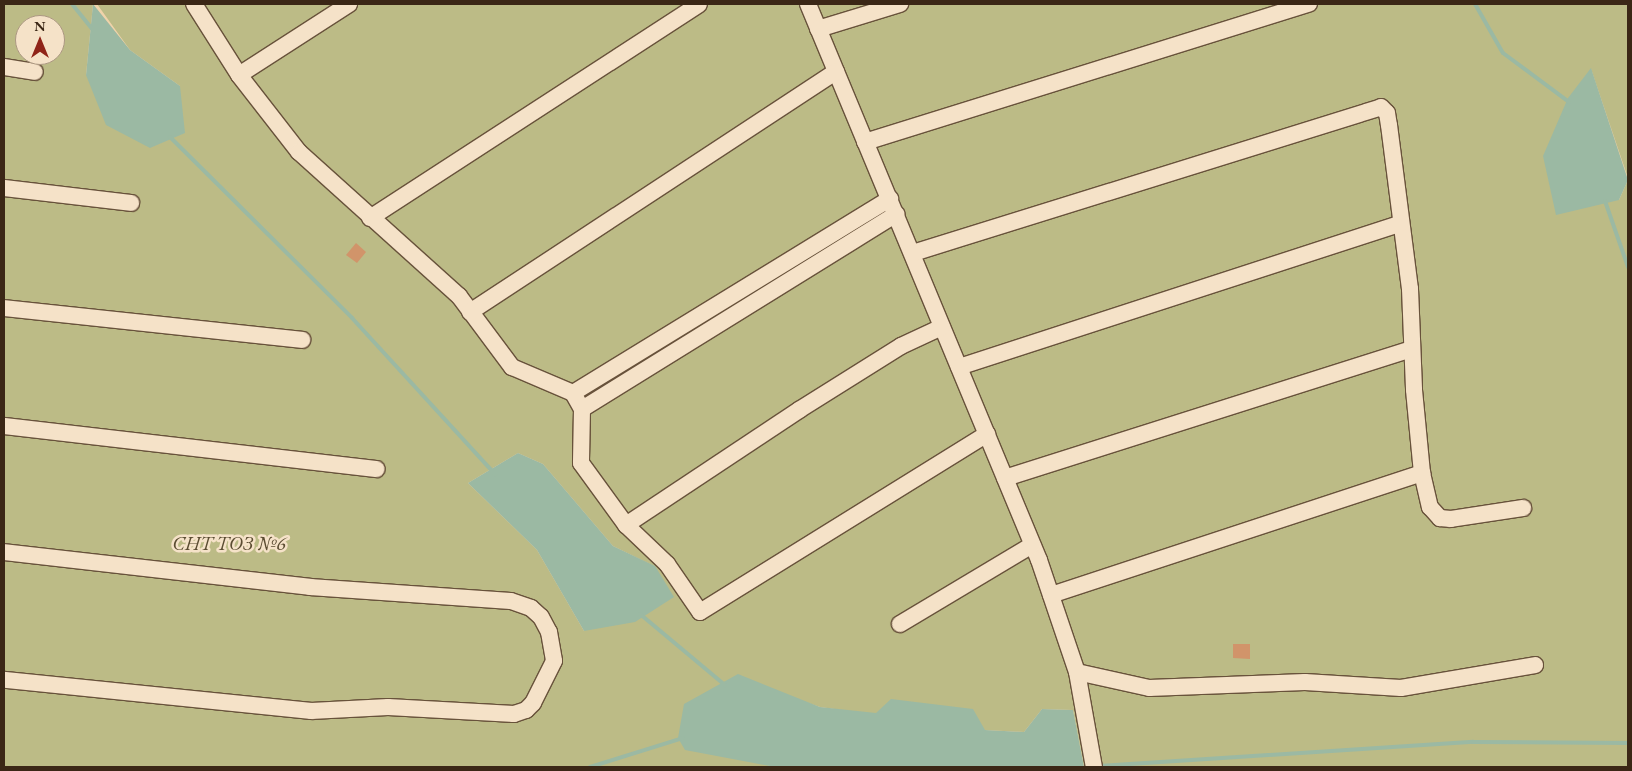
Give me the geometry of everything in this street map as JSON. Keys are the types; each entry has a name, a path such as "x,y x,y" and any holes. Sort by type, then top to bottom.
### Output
{"street":[{"path":"194,4 239,75 293,145 370,218 459,296 512,367 573,393 582,409 581,463 626,525 667,564 700,612 986,434"},
{"path":"239,75 349,4"},
{"path":"370,218 699,4"},
{"path":"808,4 913,253 1051,594 1076,672 1094,767"},
{"path":"818,29 900,4"},
{"path":"865,142 1309,4"},
{"path":"4,67 35,72"},
{"path":"470,312 836,72"},
{"path":"913,253 1374,107 1387,112 1410,290 1412,349 1422,473 1430,507 1440,518 1522,508"},
{"path":"4,188 131,203"},
{"path":"573,393 893,206"},
{"path":"582,409 893,206"},
{"path":"959,367 1400,224"},
{"path":"4,308 302,340"},
{"path":"626,525 816,399 901,346 942,327"},
{"path":"1005,478 1412,349"},
{"path":"4,426 378,469"},
{"path":"1051,594 1422,473"},
{"path":"900,624 1032,544"},
{"path":"4,552 310,587 511,601 531,608 541,617 549,632 554,661 533,703 526,710 514,714 388,707 311,711 4,680"},
{"path":"1076,672 1149,688 1305,682 1401,688 1535,666"}],"green space":[{"name":"СНТ ТОЗ №6","path":"4,4 93,4 86,75 180,86 130,50 97,4 1628,4 1628,178 1591,69 1619,200 1628,180 1628,767 1084,767 1073,710 1042,709 1024,732 985,730 820,707 785,695 752,761 775,767 4,767","holes":["518,453 543,464 613,546 654,566 584,631 537,550 468,483"]}],"shaded area":[{"path":"93,4 130,50 180,86 185,133 150,148 106,125 86,75"},
{"path":"1591,68 1628,180 1619,200 1556,215 1543,156 1568,98"},
{"path":"518,453 543,464 613,546 655,566 674,597 635,622 584,631 537,550 468,483"},
{"path":"738,674 820,707 876,713 891,699 973,709 985,730 1024,732 1042,709 1073,710 1084,767 775,767 685,750 678,738 684,704"}],"building":[{"path":"356,243 366,252 357,263 346,255"},
{"path":"1233,644 1250,644 1250,659 1233,658"}],"waterway":[{"path":"72,4 93,30"},
{"path":"1475,4 1503,53 1569,102"},
{"path":"170,137 352,318 495,474"},
{"path":"1605,201 1628,267"},
{"path":"640,614 725,685"},
{"path":"590,767 683,738"},
{"path":"1099,766 1473,742 1628,743"}]}
